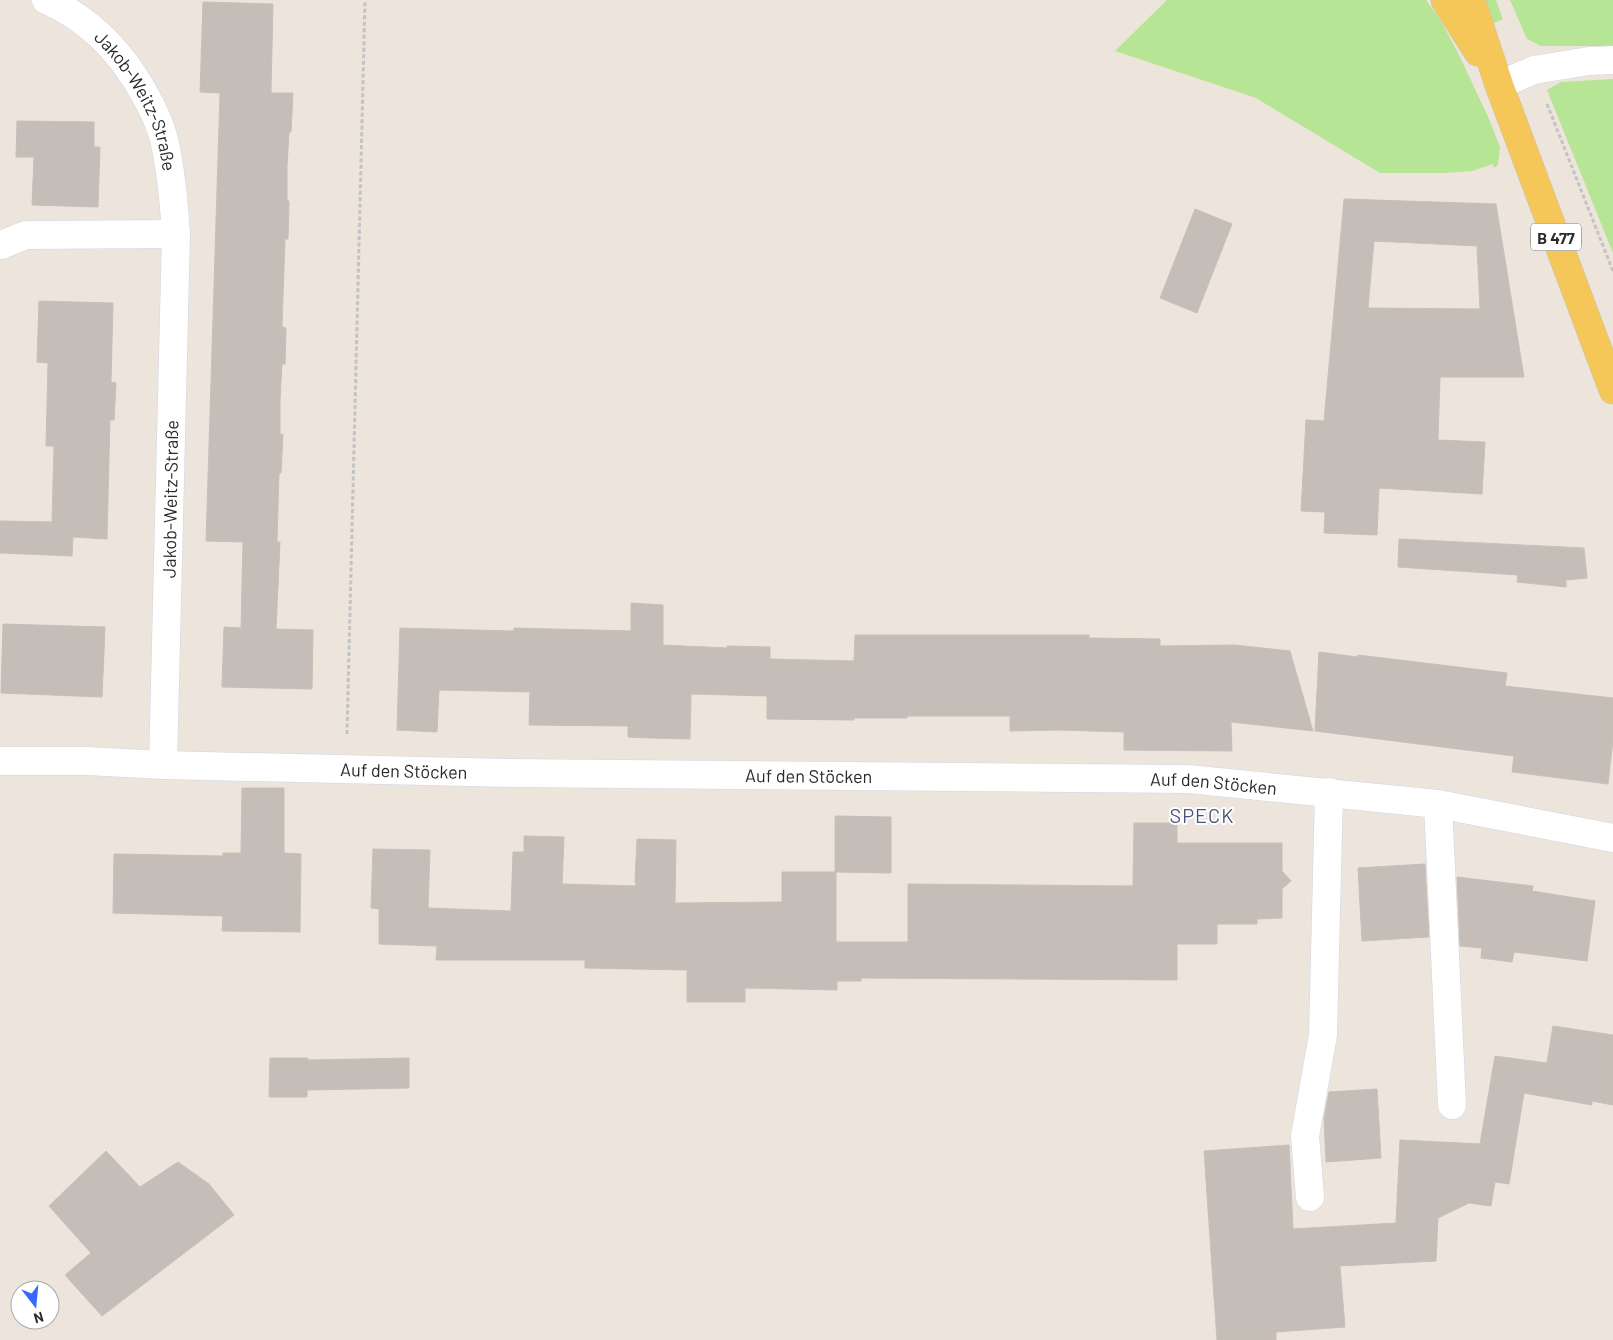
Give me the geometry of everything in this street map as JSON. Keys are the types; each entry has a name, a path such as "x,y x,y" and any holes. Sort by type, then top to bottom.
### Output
{"main road":[{"name":"B 477","path":"1445,0 1499,85"},
{"name":"B 477","path":"1471,0 1499,85 1613,390"}],"street":[{"name":"Jakob-Weitz-Straße","path":"46,0 66,8 85,22 110,44 133,74 150,105 163,137 174,193 176,234 163,765"},
{"path":"1499,85 1534,70 1589,61 1613,60"},
{"path":"1,246 26,235 176,234"},
{"name":"Auf den Stöcken","path":"0,761 87,761 163,765 510,773 1188,779 1438,804 1613,838"},
{"path":"1310,1197 1305,1136 1323,1034 1329,792"},
{"path":"1438,804 1452,1105"}],"path":[{"path":"346,768 365,0"},
{"path":"1534,70 1613,271"}],"green space":[{"path":"1167,0 1426,0 1440,19 1489,119 1500,147 1498,165 1494,168 1493,164 1472,171 1444,173 1380,173 1256,98 1115,51"},
{"path":"1485,0 1496,0 1503,19 1494,23"},
{"path":"1510,0 1613,0 1613,46 1541,46 1527,39"},
{"path":"1613,79 1613,253 1547,90 1561,82"}],"building":[{"path":"203,2 273,4 271,93 293,93 287,166 287,201 289,201 288,239 285,239 282,327 286,328 285,364 282,364 280,400 280,435 283,434 281,473 279,473 277,542 280,542 276,629 313,630 312,689 222,687 224,627 241,628 243,542 206,541 220,93 200,92"},
{"path":"17,121 94,122 94,147 100,147 98,207 32,205 34,157 16,157"},
{"path":"1344,199 1496,204 1524,377 1440,377 1438,440 1485,442 1482,494 1379,488 1377,535 1324,533 1325,512 1301,511 1306,420 1324,421","holes":["1374,241 1477,246 1480,309 1368,308"]},
{"path":"1195,209 1232,224 1197,313 1160,298"},
{"path":"39,301 113,303 111,382 116,383 114,420 110,420 107,539 73,537 72,556 0,553 0,521 52,522 54,446 46,446 48,363 37,362"},
{"path":"1399,539 1584,548 1587,578 1566,580 1566,587 1517,582 1518,575 1398,567"},
{"path":"631,603 663,605 663,645 727,648 727,646 770,647 770,659 854,661 855,635 1089,635 1089,638 1160,639 1160,646 1235,645 1290,651 1313,731 1231,722 1232,751 1124,750 1124,732 1010,731 1010,716 907,716 907,718 854,718 854,720 767,719 767,696 691,694 690,739 628,737 628,726 529,725 530,692 439,690 437,732 397,730 400,628 514,631 514,628 631,631"},
{"path":"3,624 105,627 102,697 1,693"},
{"path":"1319,652 1507,673 1505,686 1613,698 1613,740 1608,784 1512,772 1514,756 1315,731"},
{"path":"242,788 284,788 284,853 301,854 300,932 222,931 223,916 113,913 114,854 223,856 223,853 241,853"},
{"path":"835,816 891,817 891,873 835,872"},
{"path":"1134,823 1177,823 1177,843 1282,843 1282,871 1291,881 1282,889 1282,918 1257,919 1257,924 1217,924 1217,944 1177,944 1177,980 861,978 861,981 837,981 837,990 745,988 745,1002 687,1002 687,970 585,968 585,960 436,960 437,946 379,944 379,909 371,908 373,849 430,850 428,908 511,911 513,852 524,852 524,836 564,837 562,884 636,886 637,839 676,840 675,903 782,902 782,872 836,872 836,942 908,942 908,884 1133,886"},
{"path":"1425,864 1429,937 1362,941 1358,868"},
{"path":"1457,877 1533,886 1532,891 1595,901 1587,961 1514,952 1512,962 1481,958 1482,948 1460,946"},
{"path":"1553,1026 1613,1035 1613,1105 1592,1101 1592,1105 1524,1093 1509,1184 1495,1182 1491,1206 1469,1203 1438,1218 1436,1261 1340,1266 1345,1327 1276,1332 1276,1340 1217,1340 1204,1151 1289,1145 1293,1229 1396,1223 1400,1140 1480,1144 1495,1056 1547,1063"},
{"path":"270,1058 308,1058 308,1060 409,1058 409,1088 307,1090 307,1097 269,1097"},
{"path":"1377,1089 1381,1158 1326,1162 1324,1119 1329,1092"},
{"path":"106,1151 140,1187 178,1162 209,1184 234,1215 102,1316 65,1275 91,1253 49,1206"}],"district":[{"name":"SPECK","path":"1202,815"}]}
